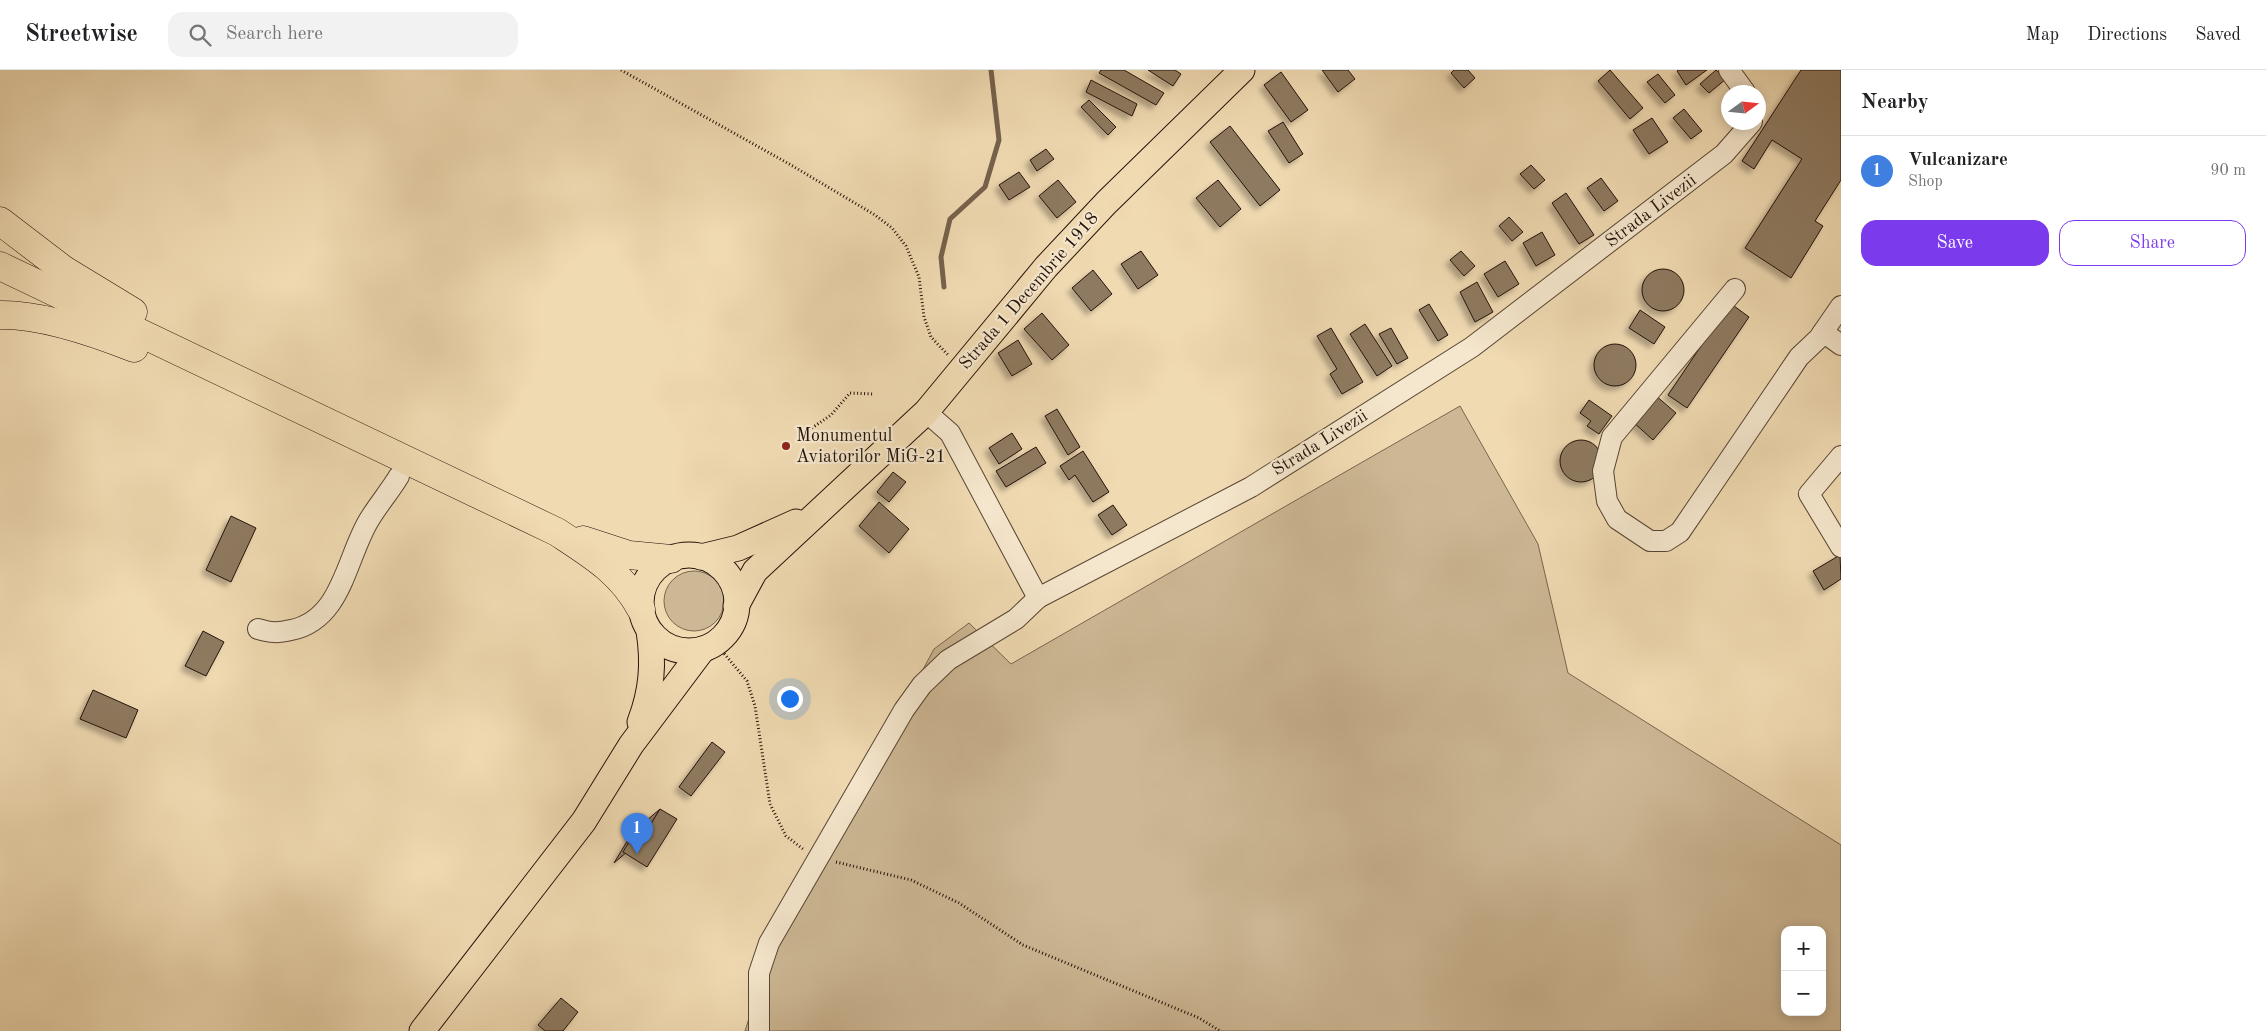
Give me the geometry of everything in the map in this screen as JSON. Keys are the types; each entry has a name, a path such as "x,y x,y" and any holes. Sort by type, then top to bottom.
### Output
{"highway":[{"path":"0,221 64,270 99,292 150,321 253,370 430,471"},
{"path":"0,266 557,532 629,555 671,558"},
{"path":"0,315 63,325 107,338 156,358 399,476 430,471"},
{"path":"557,532 613,572 628,586 645,620"}],"main road":[{"name":"Strada 1 Decembrie 1918","path":"736,606 755,571 816,512 849,486 926,412 960,368 1046,267 1099,210 1242,70"},
{"name":"Strada 1 Decembrie 1918","path":"701,557 744,545 816,512"},
{"path":"422,1031 584,821 631,745 709,646 726,633 733,620 736,606 734,590 727,575 716,564 701,557 691,555 671,558 658,567 647,579 642,594 652,652 651,684 648,700 631,745"},
{"path":"645,620 660,642 673,649 688,651 709,646"}],"street":[{"path":"1729,70 1740,85"},
{"name":"Strada Livezii","path":"759,1031 758,973 766,950 904,710 922,685 948,660 1016,619 1038,598 1251,487 1472,348 1724,154 1745,130"},
{"path":"1735,289 1612,437 1603,471 1606,501 1617,519 1650,541 1666,541 1680,532 1799,358 1823,332 1841,306"},
{"path":"1823,332 1841,345"},
{"path":"926,412 950,433 1038,598"},
{"path":"1841,456 1809,494 1841,547"},
{"path":"258,628 273,634 300,629 323,615 332,603 368,520 399,476"}],"path":[{"path":"621,70 791,165 875,215 892,228 906,246 919,277 924,317 931,338 960,368"},
{"path":"803,434 831,414 850,393 874,394"},
{"path":"709,646 747,681 755,706 770,804 786,836 819,858 911,880 959,903 1023,945 1199,1018 1220,1031"}],"shaded area":[{"path":"1460,406 1538,544 1568,673 1841,845 1841,1031 745,1031 768,958 934,649 969,623 1011,664"},
{"path":"694,571 710,576 715,580 719,585 724,601 719,617 715,622 710,626 694,631 678,626 673,622 669,617 664,601 669,585 673,580 678,576"}],"building":[{"path":"1101,70 1124,70 1164,93 1156,105 1099,73"},
{"path":"1148,70 1175,70 1181,74 1173,86"},
{"path":"1322,70 1348,70 1355,79 1338,92"},
{"path":"1454,70 1468,70 1475,78 1464,88 1451,73"},
{"path":"1610,70 1643,108 1630,119 1598,81"},
{"path":"1707,70 1686,85 1677,71"},
{"path":"1716,70 1726,79 1709,93 1700,84"},
{"path":"1801,70 1841,70 1841,180 1815,221 1823,226 1791,278 1745,248 1802,159 1772,140 1754,169 1742,161 1762,130 1766,130 1766,124"},
{"path":"1281,72 1308,110 1291,122 1264,85"},
{"path":"1658,74 1675,95 1665,103 1647,82"},
{"path":"1091,80 1137,104 1132,116 1086,92"},
{"path":"1089,100 1116,127 1108,135 1081,107"},
{"path":"1684,109 1702,131 1691,139 1673,118"},
{"path":"1652,118 1668,142 1649,154 1633,130"},
{"path":"1283,122 1303,154 1289,163 1268,131"},
{"path":"1230,126 1280,190 1260,206 1210,142"},
{"path":"1046,149 1054,159 1037,171 1030,160"},
{"path":"1531,165 1545,180 1534,189 1520,174"},
{"path":"1019,172 1030,187 1009,200 999,185"},
{"path":"1601,178 1618,201 1604,211 1587,188"},
{"path":"1058,180 1076,202 1057,218 1039,196"},
{"path":"1218,180 1241,209 1220,227 1196,198"},
{"path":"1566,193 1594,235 1579,244 1552,203"},
{"path":"1509,217 1523,232 1512,241 1499,226"},
{"path":"1542,232 1555,255 1536,266 1523,243"},
{"path":"1141,251 1158,275 1138,289 1121,264"},
{"path":"1461,251 1475,266 1464,276 1450,260"},
{"path":"1505,261 1519,284 1498,297 1484,274"},
{"path":"1667,269 1675,272 1681,278 1684,290 1681,302 1675,308 1659,311 1651,308 1645,302 1642,286 1645,278 1651,272"},
{"path":"1093,270 1112,294 1091,311 1072,288"},
{"path":"1477,282 1493,312 1475,322 1460,292"},
{"path":"1730,303 1749,317 1687,408 1668,395"},
{"path":"1429,304 1448,335 1438,341 1419,310"},
{"path":"1640,310 1665,327 1654,344 1629,328"},
{"path":"1042,313 1069,345 1052,360 1024,329"},
{"path":"1365,324 1392,366 1377,376 1350,334"},
{"path":"1331,328 1363,382 1342,394 1330,374 1337,369 1317,336"},
{"path":"1391,328 1408,358 1397,364 1379,334"},
{"path":"1018,340 1032,364 1012,376 998,353"},
{"path":"1619,344 1627,347 1633,353 1636,365 1633,377 1627,383 1611,386 1603,383 1597,377 1594,361 1597,353 1603,347"},
{"path":"1655,395 1676,413 1653,440 1632,421"},
{"path":"1589,400 1612,416 1599,434 1587,426 1591,421 1580,413"},
{"path":"1057,409 1080,447 1068,455 1045,416"},
{"path":"1012,433 1022,449 999,464 989,448"},
{"path":"1585,440 1593,443 1599,449 1602,461 1599,473 1593,479 1577,482 1569,479 1563,473 1560,457 1563,449 1569,443"},
{"path":"1036,447 1046,463 1006,487 996,471"},
{"path":"1083,451 1109,492 1093,502 1075,475 1069,480 1060,466"},
{"path":"893,472 906,482 889,502 877,492"},
{"path":"879,502 909,529 889,553 859,526"},
{"path":"1113,505 1127,525 1112,535 1098,515"},
{"path":"231,516 256,528 231,582 206,570"},
{"path":"1840,555 1841,579 1824,590 1813,571"},
{"path":"203,631 224,642 206,676 185,666"},
{"path":"93,690 138,710 126,738 80,719"},
{"path":"712,742 725,752 691,796 679,787"},
{"path":"660,809 642,839 614,863 632,833"},
{"path":"660,809 677,819 647,867 623,852 632,837 640,842"},
{"path":"561,998 578,1012 563,1031 545,1031 538,1025"}],"waterway":[{"path":"944,287 941,257 950,219 985,187 999,140 991,70"}],"place":[{"name":"Monumentul Aviatorilor MiG-21","path":"786,446"},
{"name":"Vulcanizare","path":"637,854"}]}
